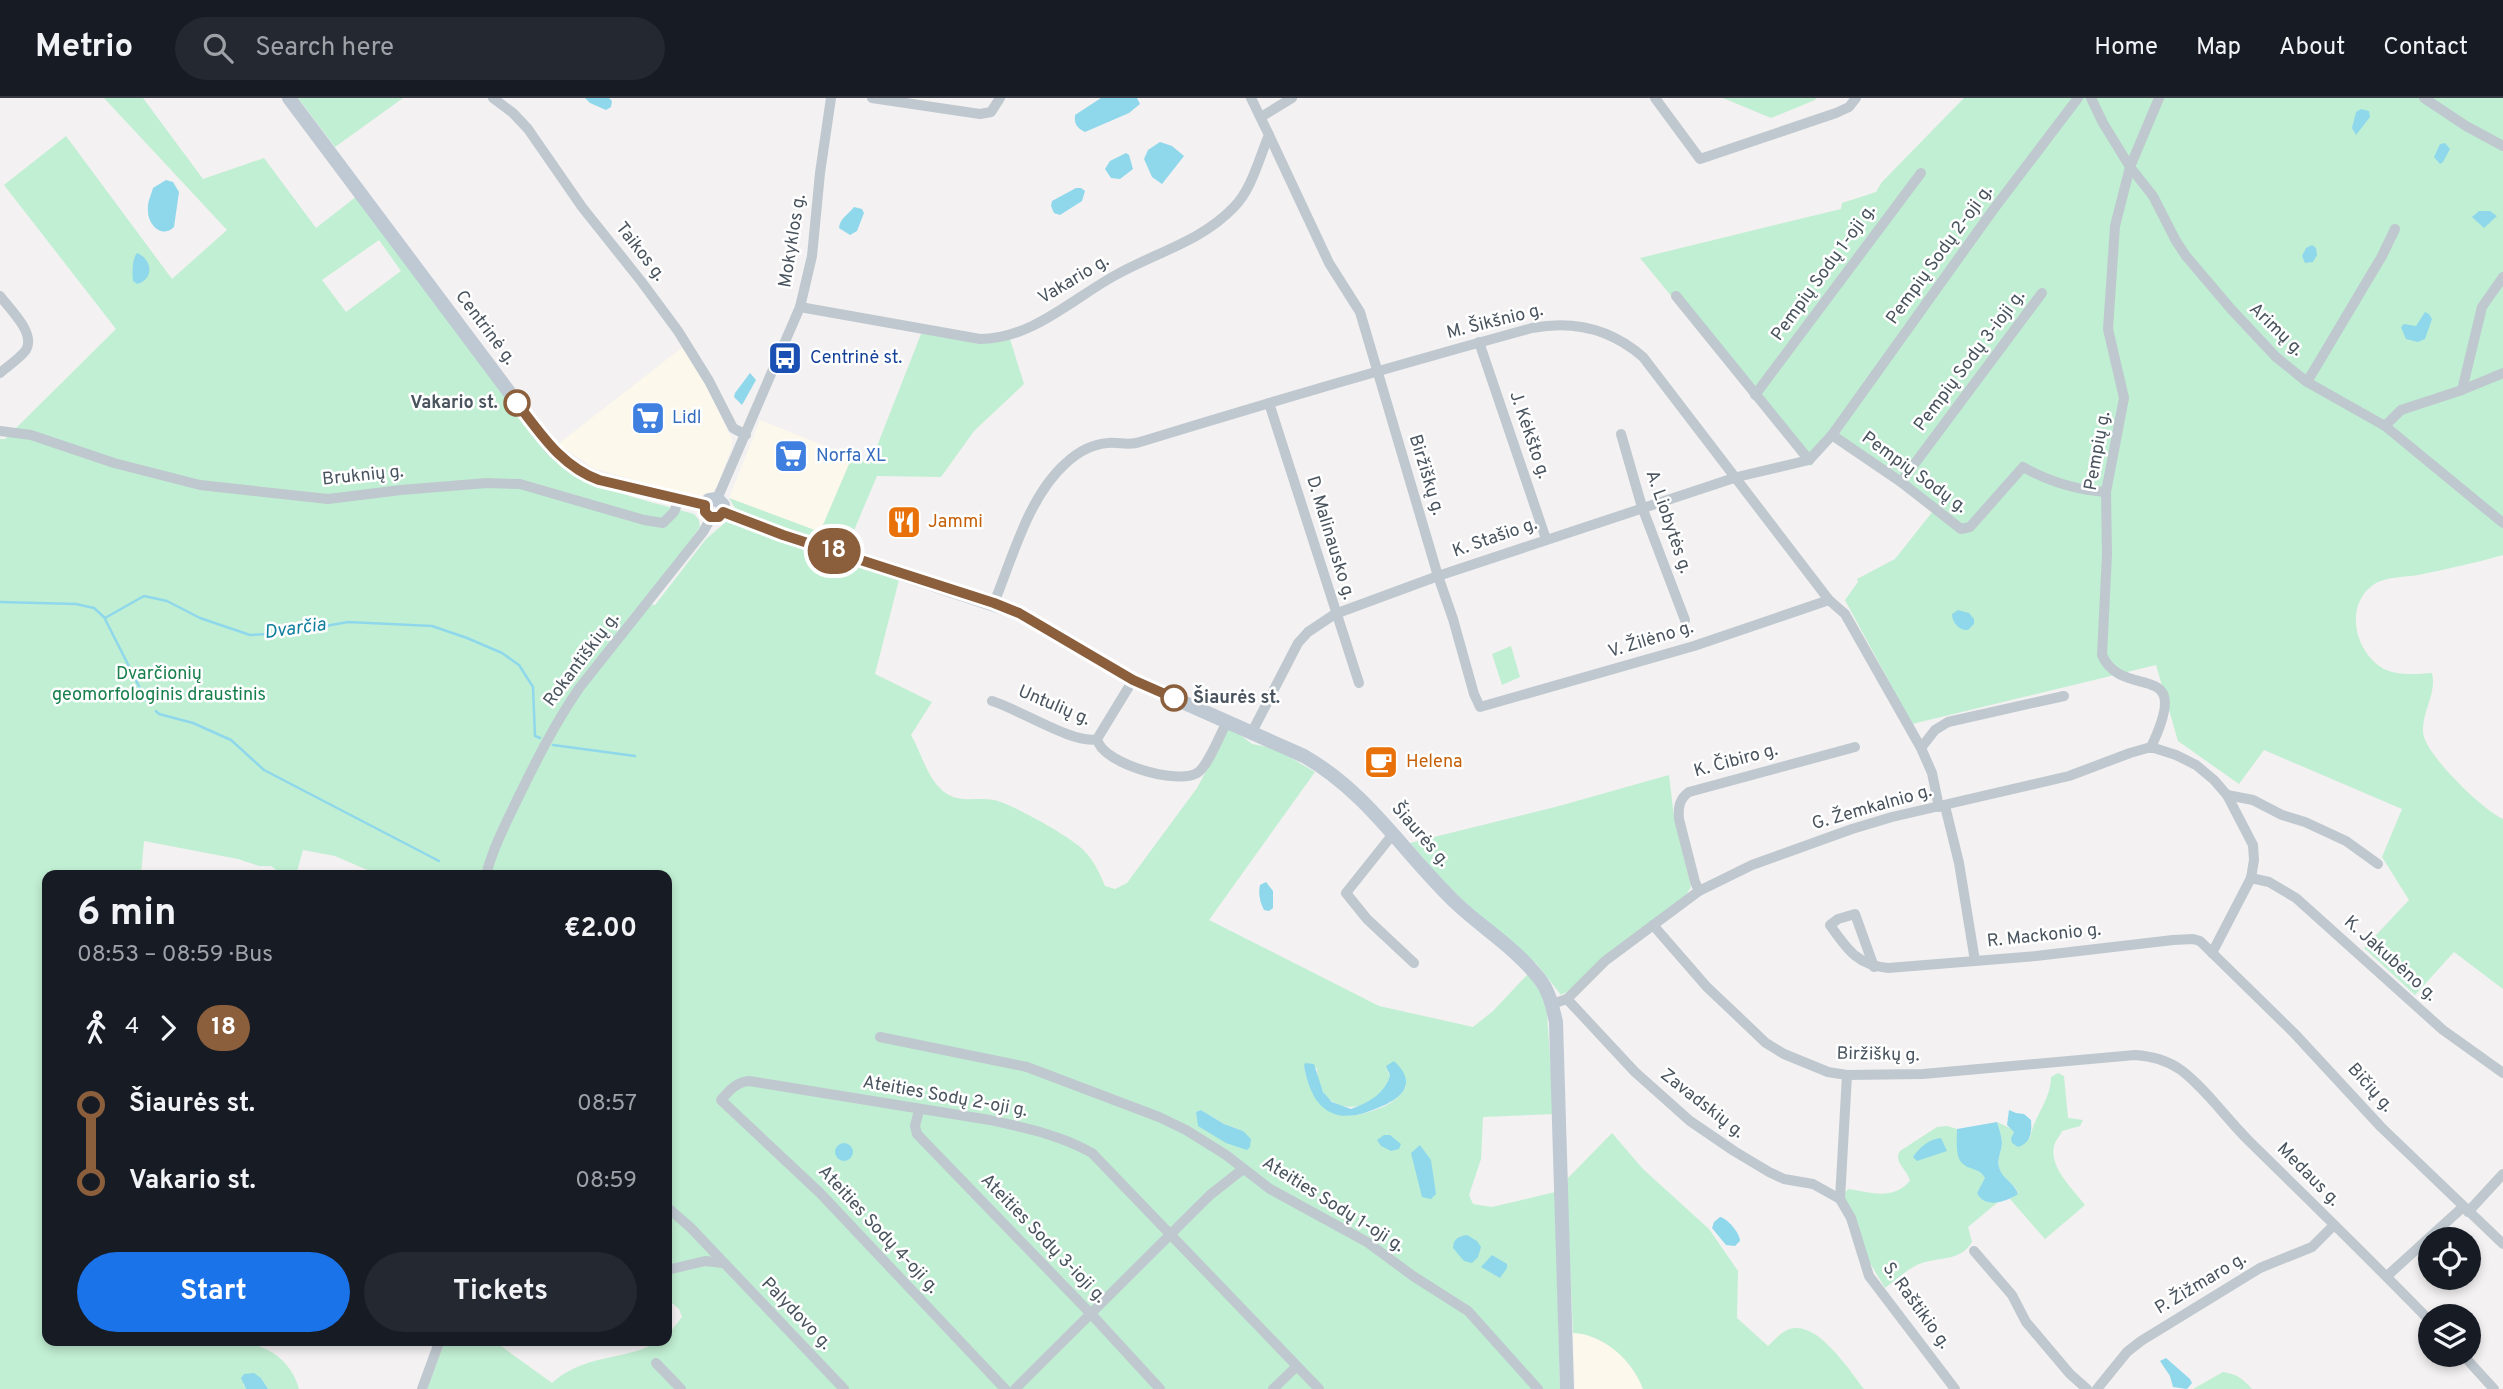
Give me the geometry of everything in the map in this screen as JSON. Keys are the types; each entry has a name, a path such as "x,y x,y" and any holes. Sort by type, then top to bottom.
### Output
{"main road":[{"name":"Centrinė g.","path":"289,98 551,448 584,475 714,508"},
{"name":"Šiaurės g.","path":"714,508 783,535 994,603 1030,619 1133,680 1329,770 1354,791 1458,905 1531,969 1544,985 1552,1004 1557,1040 1567,1389"}],"street":[{"name":"Taikos g.","path":"493,98 528,129 582,207 678,331 709,381 733,428 746,435"},
{"name":"Mokyklos g.","path":"714,508 800,307 812,256 831,98"},
{"path":"872,98 981,114 991,112 1000,98"},
{"path":"1251,98 1269,135"},
{"path":"1261,117 1292,98"},
{"path":"1655,98 1700,159 1836,113 1849,107 1856,98"},
{"name":"Pempių Sodų 2-oji g.","path":"1832,435 1993,210 2078,98"},
{"name":"Arimų g.","path":"2091,98 2130,167 2153,196 2176,241 2222,299 2276,358 2307,382 2385,426 2501,516"},
{"name":"Pempių g.","path":"2151,747 2164,718 2164,697 2151,682 2113,672 2102,655 2107,554 2106,492 2124,398 2110,341 2108,319 2115,226 2130,167 2159,98"},
{"path":"2424,98 2466,126 2503,146"},
{"name":"Vakario g.","path":"800,307 969,338 995,339 1019,332 1115,275 1173,250 1224,216 1244,193 1269,135"},
{"name":"Biržiškų g.","path":"1269,135 1329,263 1356,303 1480,707"},
{"name":"Pempių Sodų 1-oji g.","path":"1755,395 1921,173"},
{"path":"2307,382 2382,256 2395,229"},
{"path":"2462,390 2482,307 2503,277"},
{"name":"Pempių Sodų 3-ioji g.","path":"1901,482 2042,293"},
{"path":"0,296 29,335 29,343 0,373"},
{"path":"1676,296 1809,460 1832,435"},
{"name":"M. Šikšnio g.","path":"994,603 1035,501 1046,484 1067,462 1086,448 1108,443 1133,444 1269,402 1532,328 1563,324 1595,328 1622,340 1657,373 1829,600 1845,614 1854,628 1921,748 1931,774 1959,863 1975,961"},
{"name":"J. Kėkšto g.","path":"1479,342 1546,539"},
{"path":"2385,426 2401,410 2503,373"},
{"name":"D. Malinausko g.","path":"1269,402 1359,683"},
{"name":"Bruknių g.","path":"0,431 31,435 114,463 200,485 317,498 487,483 520,484 644,520 663,523 674,512 679,500"},
{"name":"A. Liobytės g.","path":"1621,434 1642,507 1685,620"},
{"name":"Pempių Sodų g.","path":"1832,435 1901,482 1964,530 1970,527 2023,467 2036,475 2085,491 2106,492"},
{"name":"K. Stašio g.","path":"1252,733 1298,643 1308,632 1335,614 1642,507 1737,477 1809,460"},
{"name":"Rokantiškių g.","path":"487,870 492,853 540,752 562,713 699,537 714,508"},
{"name":"V. Žilėno g.","path":"1480,707 1694,646 1829,600"},
{"path":"1097,739 1133,680"},
{"path":"1921,748 1935,730 1948,722 2064,696"},
{"name":"Untulių g.","path":"992,701 1009,706 1080,740 1097,739 1101,750 1133,767 1149,772 1189,777 1203,769 1227,722"},
{"name":"K. Čibiro g.","path":"1699,891 1679,819 1678,809 1684,795 1854,747"},
{"path":"2151,747 2196,765 2214,780 2227,795 2253,845 2251,878 2212,953"},
{"name":"G. Žemkalnio g.","path":"1552,1004 1567,999 1605,961 1699,891 1733,873 1795,848 1892,817 2069,776 2151,747"},
{"path":"2227,795 2253,800 2282,815 2305,822 2346,841 2378,864"},
{"path":"1393,834 1346,893 1367,919 1414,963"},
{"name":"K. Jakubėno g.","path":"2251,878 2269,882 2296,898 2443,1030 2503,1073"},
{"path":"1855,914 1874,967 1856,957 1830,925 1838,919 1855,914"},
{"name":"Biržiškų g.","path":"1653,925 1706,986 1766,1043 1784,1055 1811,1066 1847,1075 1923,1074 2135,1055 2158,1059"},
{"name":"R. Mackonio g.","path":"1874,967 1906,968 2193,939 2200,941 2212,953"},
{"name":"Bičių g.","path":"2212,953 2278,1016 2381,1127 2503,1244"},
{"name":"Zavadskių g.","path":"1567,999 1635,1072 1690,1121 1769,1172 1784,1179 1813,1184 1840,1199"},
{"name":"Ateities Sodų 1-oji g.","path":"880,1037 1041,1072 1186,1130 1226,1155 1270,1189 1367,1242 1413,1276 1468,1311 1538,1389"},
{"name":"Medaus g.","path":"2158,1059 2191,1078 2243,1135 2418,1308"},
{"name":"S. Raštikio g.","path":"1847,1075 1840,1199 1851,1218 1869,1276 1955,1389"},
{"name":"Ateities Sodų 2-oji g.","path":"721,1100 736,1085 749,1081 990,1120 1077,1144 1092,1153 1319,1389"},
{"name":"Ateities Sodų 4-oji g.","path":"721,1100 820,1193 1004,1389"},
{"name":"Ateities Sodų 3-ioji g.","path":"919,1110 916,1134 1160,1389"},
{"path":"1015,1389 1210,1195 1243,1169"},
{"path":"2387,1276 2503,1174"},
{"name":"Palydovo g.","path":"672,1211 844,1389"},
{"name":"P. Žižmaro g.","path":"2097,1389 2108,1373 2141,1341 2251,1274 2312,1247 2334,1225"},
{"path":"1974,1251 2012,1295 2026,1322 2070,1374 2087,1389"},
{"path":"672,1269 705,1261 723,1263"},
{"path":"422,1389 438,1346"},
{"path":"656,1363 681,1389"},
{"path":"1273,1389 1297,1367"},
{"path":"2474,1367 2494,1389"}],"shaded area":[{"path":"684,346 701,374 732,439 732,447 717,486 707,499 701,500 593,468 558,444"},
{"path":"760,420 852,457 821,533 729,498"},
{"path":"1573,1333 1584,1333 1619,1351 1643,1389 1575,1389"}],"green space":[{"name":"Dvarčionių geomorfologinis draustinis","path":"104,98 143,98 203,179 264,158 316,228 357,196 545,450 560,463 595,483 694,514 699,520 700,527 644,604 655,605 706,539 726,522 900,576 875,674 932,702 911,735 935,782 940,789 953,797 994,800 1025,813 1062,834 1088,855 1105,886 1115,889 1127,883 1197,788 1230,727 1252,744 1274,748 1315,772 1209,920 1379,1006 1473,1027 1493,1011 1528,974 1542,995 1547,1014 1554,1114 1483,1117 1481,1159 1469,1195 1473,1204 1492,1207 1555,1192 1560,1389 427,1389 443,1346 501,1346 552,1383 572,1369 594,1361 650,1346 672,1346 672,1330 682,1317 679,1309 672,1303 672,870 367,870 335,856 303,850 297,870 276,870 271,866 259,866 238,859 144,841 141,870 42,870 42,1346 257,1346 274,1354 290,1369 299,1389 268,1389 261,1378 243,1384 246,1389 0,1389 0,439 5,439 116,329 4,185 66,136 172,279 227,230","holes":["379,240 401,271 346,312 322,280","1304,1066 1317,1068 1320,1085 1327,1097 1337,1104 1349,1107 1374,1099 1384,1089 1390,1075 1386,1070 1406,1086 1396,1099 1383,1107 1345,1116 1325,1109 1318,1102 1307,1080","1201,1110 1224,1124 1243,1131 1198,1121 1196,1112"]},
{"path":"298,98 403,98 335,147"},
{"path":"1723,98 1816,98 1771,118"},
{"path":"1964,98 2503,98 2503,555 2380,581 2366,592 2359,602 2356,627 2365,651 2384,669 2395,673 2432,673 2433,688 2423,724 2426,742 2443,767 2456,780 2482,805 2503,819 2503,989 2454,952 2415,995 2364,948 2409,900 2382,857 2402,809 2264,750 2239,784 2178,741 2156,665 1912,724 1845,600 1858,582 1857,579 1895,559 1933,511 1833,439 1811,466 1640,258 1841,209 1842,203 1876,192 1882,182"},
{"path":"921,334 1010,339 1024,384 974,431 941,477 877,476 847,547 738,513 729,498 820,532 852,457 870,464"},
{"path":"1511,646 1520,677 1502,685 1492,654"},
{"path":"1669,775 1674,817 1691,887 1685,897 1572,989 1561,995 1536,963 1448,888 1410,843 1559,806"},
{"path":"2058,1073 2064,1076 2068,1118 2083,1120 2080,1126 2062,1131 2053,1154 2064,1178 2085,1205 2045,1239 2010,1199 2018,1193 1999,1168 2002,1141 1997,1122 2012,1129 2014,1132 2011,1138 2030,1138 2048,1093 2051,1077"},
{"path":"1937,1127 1957,1129 1958,1155 1968,1166 1976,1168 1986,1178 1977,1193 1979,1196 1986,1201 1998,1202 1968,1227 1972,1242 1962,1252 1917,1265 1885,1288 1867,1258 1844,1196 1845,1192 1849,1189 1882,1194 1897,1191 1910,1181 1898,1159 1900,1151"},
{"path":"1612,1133 1643,1169 1709,1229 1738,1271 1737,1318 1768,1346 1791,1328 1805,1329 1815,1334 1843,1361 1864,1389 1643,1389 1625,1359 1616,1351 1596,1338 1573,1333 1566,1180"},
{"path":"2223,1372 2246,1382 2252,1389 2193,1389"}],"water":[{"path":"585,98 609,98 612,101 611,107 606,110"},
{"path":"1101,98 1137,98 1140,104 1129,113 1085,132 1077,125 1075,115"},
{"path":"2361,109 2369,111 2370,117 2356,135 2352,128 2356,112"},
{"path":"1160,142 1172,146 1184,156 1162,184 1152,177 1144,159 1148,150"},
{"path":"2445,143 2450,149 2440,164 2434,157 2440,144"},
{"path":"1126,153 1133,169 1120,179 1111,178 1105,169 1110,161"},
{"path":"166,180 173,182 179,192 174,227 165,232 156,229 150,221 148,208 153,188"},
{"path":"1076,188 1085,191 1082,201 1060,215 1054,213 1052,201"},
{"path":"854,207 862,209 864,213 857,231 850,235 839,228"},
{"path":"2479,211 2490,211 2497,216 2484,228 2472,217"},
{"path":"2312,245 2316,248 2317,255 2313,262 2305,263 2302,256 2306,248"},
{"path":"137,253 146,260 149,274 137,284 133,281 132,274"},
{"path":"2425,312 2432,319 2425,339 2418,342 2406,339 2401,327 2404,324 2416,326"},
{"path":"750,373 756,380 742,405 734,397 735,393"},
{"path":"1958,610 1969,613 1974,619 1974,624 1968,630 1959,628 1953,620 1952,614"},
{"path":"1266,882 1273,891 1273,908 1269,911 1264,910 1259,895 1260,885"},
{"path":"1394,1061 1406,1079 1402,1092 1380,1107 1344,1116 1333,1114 1317,1101 1304,1066 1305,1063 1314,1064 1323,1092 1332,1102 1351,1109 1380,1093 1390,1075 1386,1066"},
{"path":"1201,1110 1224,1124 1243,1131 1251,1139 1250,1147 1247,1150 1226,1143 1198,1126 1196,1112"},
{"path":"2009,1110 2024,1114 2031,1120 2030,1136 2026,1143 2018,1147 2012,1143 2014,1132 2007,1125"},
{"path":"1997,1122 2002,1141 1999,1168 2018,1194 2002,1201 1990,1202 1977,1193 1985,1178 1983,1175 1965,1165 1958,1156 1957,1129"},
{"path":"1384,1135 1390,1135 1401,1144 1399,1149 1391,1151 1381,1146 1377,1140"},
{"path":"1941,1138 1947,1151 1917,1161 1913,1157 1925,1144"},
{"path":"844,1143 850,1146 853,1152 850,1158 844,1161 838,1158 835,1152 838,1146"},
{"path":"1420,1145 1431,1160 1436,1194 1431,1199 1422,1197 1411,1153"},
{"path":"1720,1217 1738,1234 1740,1241 1735,1246 1726,1245 1712,1228"},
{"path":"1467,1235 1481,1247 1478,1257 1472,1263 1464,1261 1453,1248 1457,1238"},
{"path":"1492,1255 1507,1264 1500,1278 1481,1267"},
{"path":"2166,1358 2190,1379 2192,1383 2187,1389 2173,1387 2170,1376 2160,1361"},
{"path":"254,1373 268,1389 246,1389 241,1378 244,1374"}],"waterway":[{"name":"Dvarčia","path":"0,602 76,604 94,608 105,618 144,596 167,601 200,618 250,635 287,633 348,622 432,626 502,653 519,665 533,687 535,736 540,738"},
{"path":"105,619 146,700"},
{"path":"156,711 193,723 231,740 264,770 439,861"},
{"name":"Dvarčia","path":"553,745 635,756"}],"bus line":[{"name":"18","path":"517,403 551,448 584,475 705,505 705,512 710,517 719,517 723,512 783,535 994,603 1019,613 1133,680 1174,698"}],"place":[{"name":"Centrinė st.","path":"785,358"},
{"name":"Vakario st.","path":"517,403"},
{"name":"Lidl","path":"648,418"},
{"name":"Norfa XL","path":"791,456"},
{"name":"Jammi","path":"904,522"},
{"name":"Šiaurės st.","path":"1174,698"},
{"name":"Helena","path":"1381,762"}]}
